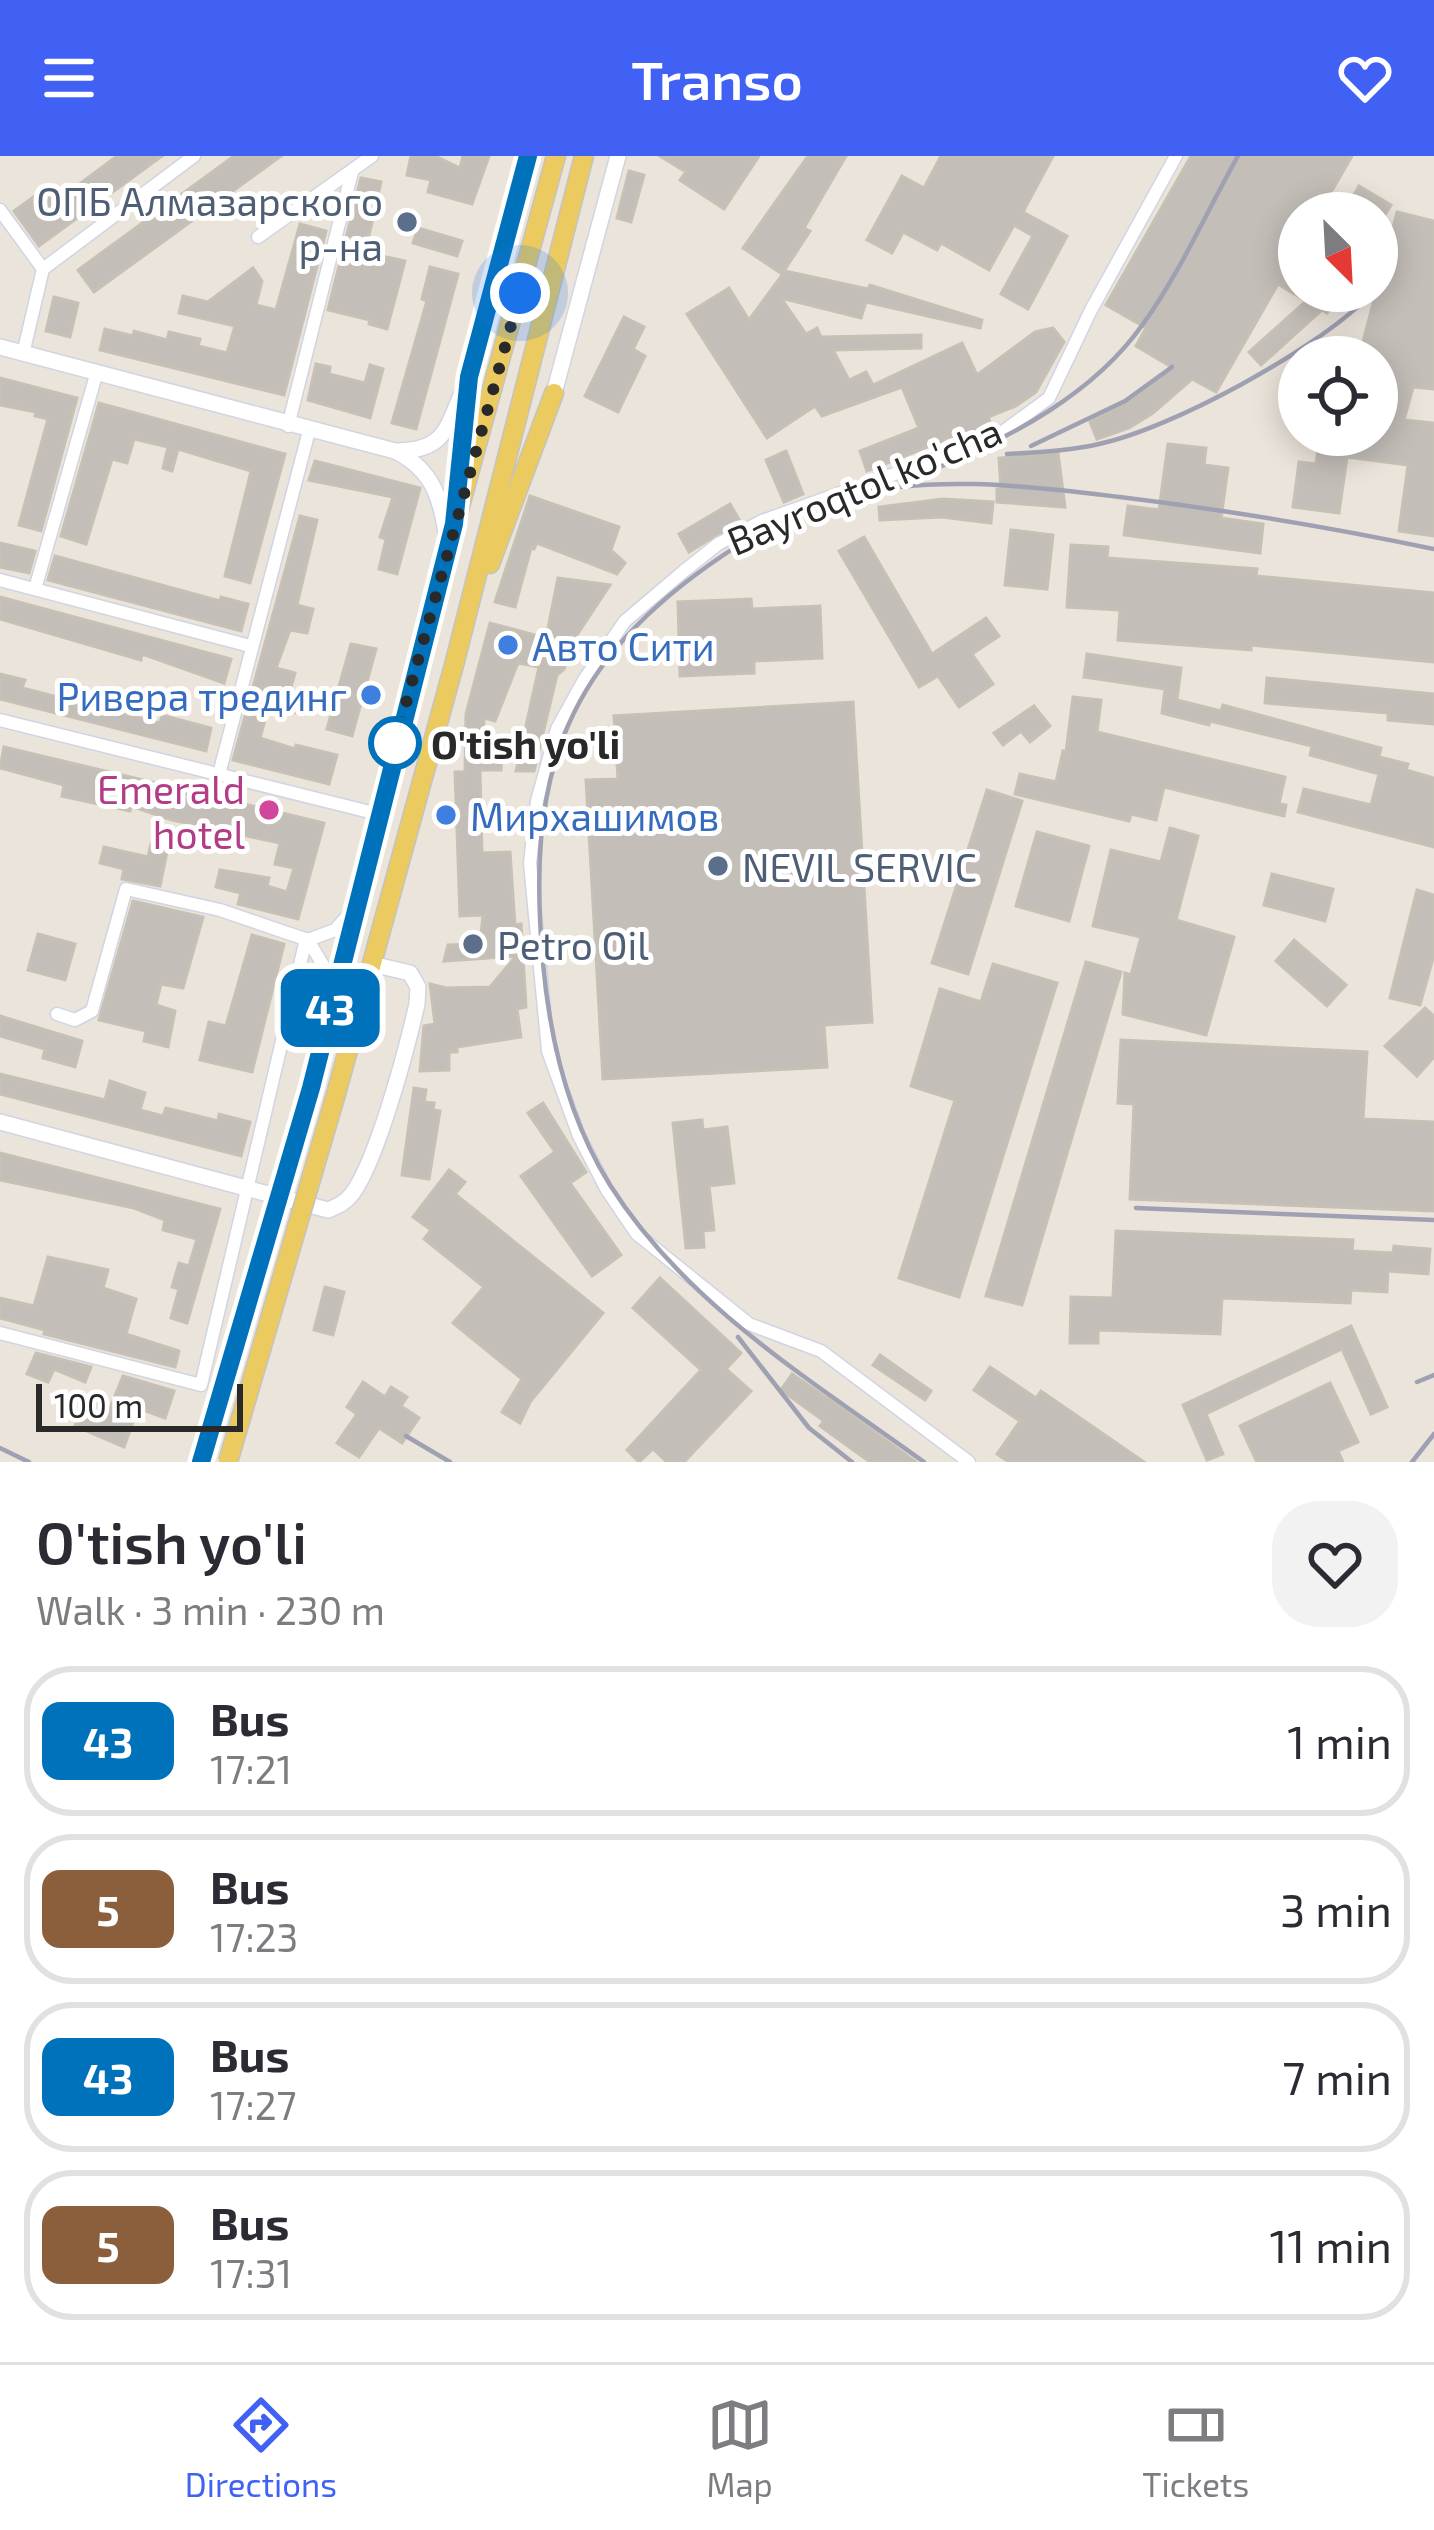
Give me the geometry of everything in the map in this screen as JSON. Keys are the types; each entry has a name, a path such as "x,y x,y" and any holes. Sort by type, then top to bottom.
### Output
{"main road":[{"path":"201,1462 311,1088 451,534 556,156"},
{"path":"228,1462 454,665 584,156"},
{"path":"454,665 554,393"}],"street":[{"path":"22,353 43,269 194,156"},
{"path":"258,237 372,156"},
{"path":"451,534 469,377 528,156"},
{"path":"554,393 618,156"},
{"name":"Bayroqtol ko'cha","path":"969,1462 821,1352 749,1324 637,1234 607,1190 579,1136 548,1051 530,863 537,801 557,729 584,680 626,621 718,544 762,521 993,439 1049,398 1175,156"},
{"path":"288,426 352,172"},
{"path":"0,210 43,269"},
{"path":"0,347 395,452 420,451 437,442 469,377"},
{"path":"35,589 96,375"},
{"path":"219,774 309,431"},
{"path":"395,452 428,473 451,534"},
{"path":"0,580 250,646"},
{"path":"0,720 378,814"},
{"path":"56,1014 75,1020 92,1011 126,889 220,910 307,939 335,930 355,908"},
{"path":"307,939 326,970 332,1001"},
{"path":"0,1333 201,1384 307,939"},
{"path":"0,1122 328,1210 345,1201 357,1186 381,1124 418,995 410,973 372,964"}],"building":[{"path":"117,156 162,156 39,246 14,211 47,187 57,201"},
{"path":"234,156 281,156 94,292 78,270"},
{"path":"411,156 435,156 460,168 463,156 489,156 472,204 428,192 431,180 407,175"},
{"path":"660,156 759,156 724,209 680,180 686,172"},
{"path":"808,156 846,156 804,228 810,231 782,274 743,248"},
{"path":"941,156 1053,156 1023,212 1067,236 1028,309 1001,294 1033,236 1014,225 989,270 941,243 937,250 903,232 892,253 867,240 902,176 924,188"},
{"path":"1191,156 1352,156 1331,192 1278,192 1278,284 1216,392 1192,379 1153,413 1097,439 1090,422 1173,368 1136,346 1146,328 1106,305"},
{"path":"629,171 644,175 631,222 617,218"},
{"path":"361,178 381,182 364,258 405,261 387,329 328,310"},
{"path":"1398,212 1434,221 1434,389 1413,387 1404,420 1434,423 1434,536 1399,531 1408,465 1347,457 1339,513 1293,507 1299,462 1316,464 1317,456 1398,456 1398,336 1365,336 1371,312 1398,312"},
{"path":"300,224 326,231 284,395 100,350 105,329 167,340 169,332 200,339 198,346 227,353 235,326 179,313 183,296 208,302 253,268 262,281 256,305 276,310"},
{"path":"418,228 462,241 457,256 413,243"},
{"path":"430,267 458,274 416,429 392,423 427,301 422,299"},
{"path":"785,271 868,289 870,285 982,320 980,328 866,302 861,318 781,298 806,334 817,328 821,337 921,335 921,348 833,350 849,380 866,372 873,385 962,343 977,375 1035,332 1053,328 1064,342 1036,392 988,417 992,427 988,430 957,441 955,436 867,471 860,451 919,428 902,387 822,416 815,406 767,438 687,314 729,288 749,320"},
{"path":"54,297 78,303 70,337 46,331"},
{"path":"1294,312 1320,312 1293,336 1278,336 1278,350 1261,365 1249,352"},
{"path":"624,317 644,327 633,349 645,356 618,412 585,396"},
{"path":"316,364 330,367 329,374 365,383 370,365 383,369 370,418 308,400"},
{"path":"0,378 77,398 41,531 19,525 48,419 0,405"},
{"path":"99,403 285,454 250,583 225,576 251,471 178,449 172,471 163,468 168,447 134,439 127,463 112,459 86,544 61,536"},
{"path":"1168,444 1206,448 1204,465 1228,468 1221,518 1263,524 1260,553 1124,535 1128,506 1159,510"},
{"path":"786,451 803,494 784,502 766,460"},
{"path":"1058,453 1065,507 997,502 999,458"},
{"path":"315,461 420,488 397,574 379,569 386,539 380,537 393,497 309,480"},
{"path":"530,496 619,527 611,550 625,563 617,574 537,543 531,548 515,607 495,602"},
{"path":"943,499 993,502 991,523 942,517 880,520 879,507"},
{"path":"730,504 740,521 689,552 679,534"},
{"path":"300,516 317,520 297,605 313,609 307,633 290,630 276,668 295,673 289,694 304,698 300,714 269,705 260,738 337,755 329,784 233,760"},
{"path":"1011,530 1053,535 1047,589 1005,585"},
{"path":"864,537 932,654 986,618 999,636 972,654 993,684 959,707 938,676 919,687 839,551"},
{"path":"0,543 35,551 29,573 0,567"},
{"path":"1071,545 1108,547 1107,558 1257,569 1256,576 1434,593 1434,662 1251,645 1251,650 1118,640 1120,610 1067,607"},
{"path":"55,556 220,601 221,597 248,604 241,631 48,580"},
{"path":"558,578 610,585 557,675 534,771 516,771 539,667 518,663 495,721 484,718 483,748 502,748 501,770 480,770 482,853 510,852 526,1007 517,1009 521,1037 457,1047 457,1052 449,1052 449,1070 420,1071 424,1026 435,1024 430,984 490,987 516,956 444,961 448,945 480,944 483,915 460,916 455,772 465,772 466,714 490,623 546,638"},
{"path":"0,597 231,659 224,683 142,654 141,660 0,619"},
{"path":"751,599 752,609 820,606 822,658 754,661 754,673 680,676 678,602"},
{"path":"351,644 376,649 352,736 327,729"},
{"path":"1087,654 1181,668 1177,700 1221,711 1223,705 1381,748 1379,757 1408,764 1406,770 1434,778 1434,847 1298,812 1304,789 1371,805 1379,774 1310,755 1312,746 1162,713 1165,689 1084,677"},
{"path":"0,674 25,680 22,688 160,723 162,715 211,728 206,751 0,699"},
{"path":"1267,678 1434,694 1434,724 1388,720 1388,713 1265,703"},
{"path":"1073,697 1101,700 1097,732 1285,777 1279,804 1286,805 1284,816 1164,787 1156,820 1131,814 1129,821 1015,794 1020,774 1056,782 1066,752"},
{"path":"853,702 872,1022 824,1025 827,1067 603,1079 586,780 618,779 614,716"},
{"path":"1034,706 1050,726 1030,742 1021,731 1003,745 994,733"},
{"path":"4,747 324,823 298,919 238,904 241,893 216,887 220,870 269,878 267,886 287,892 294,868 275,864 280,843 172,820 131,806 130,811 62,796 64,785 0,768"},
{"path":"987,790 1022,801 968,974 932,963"},
{"path":"1170,828 1198,836 1176,920 1234,937 1206,1035 1123,1014 1125,973 1131,975 1141,937 1093,926 1111,850 1161,862"},
{"path":"1037,832 1089,846 1069,921 1016,906"},
{"path":"151,844 168,847 160,886 122,879 124,869 100,863 104,847 148,857"},
{"path":"1272,874 1333,889 1325,921 1264,905"},
{"path":"1417,890 1434,895 1434,955 1420,1005 1390,998"},
{"path":"133,901 203,917 183,988 161,984 156,1005 175,1011 168,1047 144,1041 146,1031 99,1020"},
{"path":"38,934 75,944 65,980 28,970"},
{"path":"252,935 284,944 252,1072 200,1060 209,1022 226,1026"},
{"path":"1294,940 1346,985 1327,1006 1276,961"},
{"path":"1086,962 1121,972 1022,1305 986,1296"},
{"path":"993,964 1057,983 959,1297 899,1278 955,1100 911,1086 940,989 981,1002"},
{"path":"1425,1008 1434,1016 1434,1057 1417,1076 1385,1046"},
{"path":"0,1016 82,1041 75,1067 43,1058 45,1049 0,1036"},
{"path":"1121,1040 1367,1052 1363,1119 1434,1122 1434,1211 1130,1199 1134,1104 1118,1103"},
{"path":"0,1074 105,1100 110,1081 145,1093 140,1110 163,1116 166,1108 218,1121 219,1114 250,1122 241,1156 0,1094"},
{"path":"414,1088 426,1090 424,1102 434,1103 433,1110 440,1111 429,1179 402,1175"},
{"path":"543,1103 586,1172 570,1183 621,1255 592,1276 521,1176 555,1152 528,1113"},
{"path":"702,1120 703,1130 727,1127 734,1183 709,1186 714,1230 703,1231 704,1247 686,1248 673,1123"},
{"path":"0,1153 220,1209 187,1323 171,1318 179,1289 172,1287 179,1263 189,1266 197,1239 163,1230 165,1220 134,1208 0,1180"},
{"path":"449,1170 465,1182 455,1194 603,1313 530,1402 520,1423 502,1412 522,1379 453,1323 484,1287 424,1239 431,1230 413,1217"},
{"path":"1116,1231 1353,1240 1352,1251 1393,1253 1394,1246 1430,1249 1428,1274 1388,1271 1387,1292 1351,1290 1350,1303 1222,1298 1220,1334 1098,1330 1098,1343 1070,1343 1071,1297 1113,1298"},
{"path":"48,1257 108,1270 103,1288 136,1299 126,1334 179,1351 175,1367 0,1318 0,1298 34,1306"},
{"path":"660,1278 741,1353 726,1369 751,1391 684,1462 667,1462 653,1449 639,1462 627,1450 701,1370 633,1308"},
{"path":"325,1287 344,1292 333,1335 314,1330"},
{"path":"1351,1326 1387,1407 1371,1414 1342,1349 1206,1414 1223,1454 1207,1460 1183,1405"},
{"path":"36,1353 91,1367 85,1382 54,1369 48,1382 27,1374"},
{"path":"880,1355 931,1391 925,1400 873,1365"},
{"path":"990,1367 1036,1398 1041,1391 1144,1462 1009,1462 997,1454 1020,1421 974,1390"},
{"path":"792,1374 916,1462 870,1462 781,1390"},
{"path":"123,1376 174,1391 165,1418 138,1408 124,1447 75,1426 86,1398 110,1408"},
{"path":"363,1382 385,1397 391,1387 407,1397 401,1406 419,1418 402,1443 379,1428 359,1457 337,1443 357,1414 347,1407"},
{"path":"1330,1383 1358,1442 1338,1451 1343,1462 1257,1462 1240,1426"}],"railway":[{"path":"935,469 1049,411 1101,372 1143,324 1169,284 1238,156"},
{"path":"1007,454 1088,446 1164,422 1278,364 1351,312"},
{"path":"1031,446 1125,401 1172,367"},
{"path":"924,1462 795,1370 675,1268 610,1185 583,1133 563,1078 551,1021 539,899 549,787 563,737 586,691 617,647 658,605 709,565 789,516 823,502 876,490 945,484 1050,489 1238,513 1434,549"},
{"path":"1136,1208 1434,1220"},
{"path":"738,1337 809,1428 852,1462"},
{"path":"1417,1382 1434,1375"},
{"path":"1412,1462 1434,1434"},
{"path":"406,1436 450,1462"},
{"path":"0,1448 29,1462"}],"bus line":[{"name":"43","path":"201,1462 311,1088 454,524 469,377 528,156"}],"place":[{"name":"ОПБ Алмазарского р-на","path":"407,222"},
{"name":"Авто Сити","path":"508,645"},
{"name":"Ривера трединг","path":"371,695"},
{"name":"O'tish yo'li","path":"395,743"},
{"name":"Emerald hotel","path":"269,810"},
{"name":"Мирхашимов","path":"446,815"},
{"name":"NEVIL SERVIC","path":"718,866"},
{"name":"Petro Oil","path":"473,944"}],"route":[{"path":"395,743 520,293"}]}
